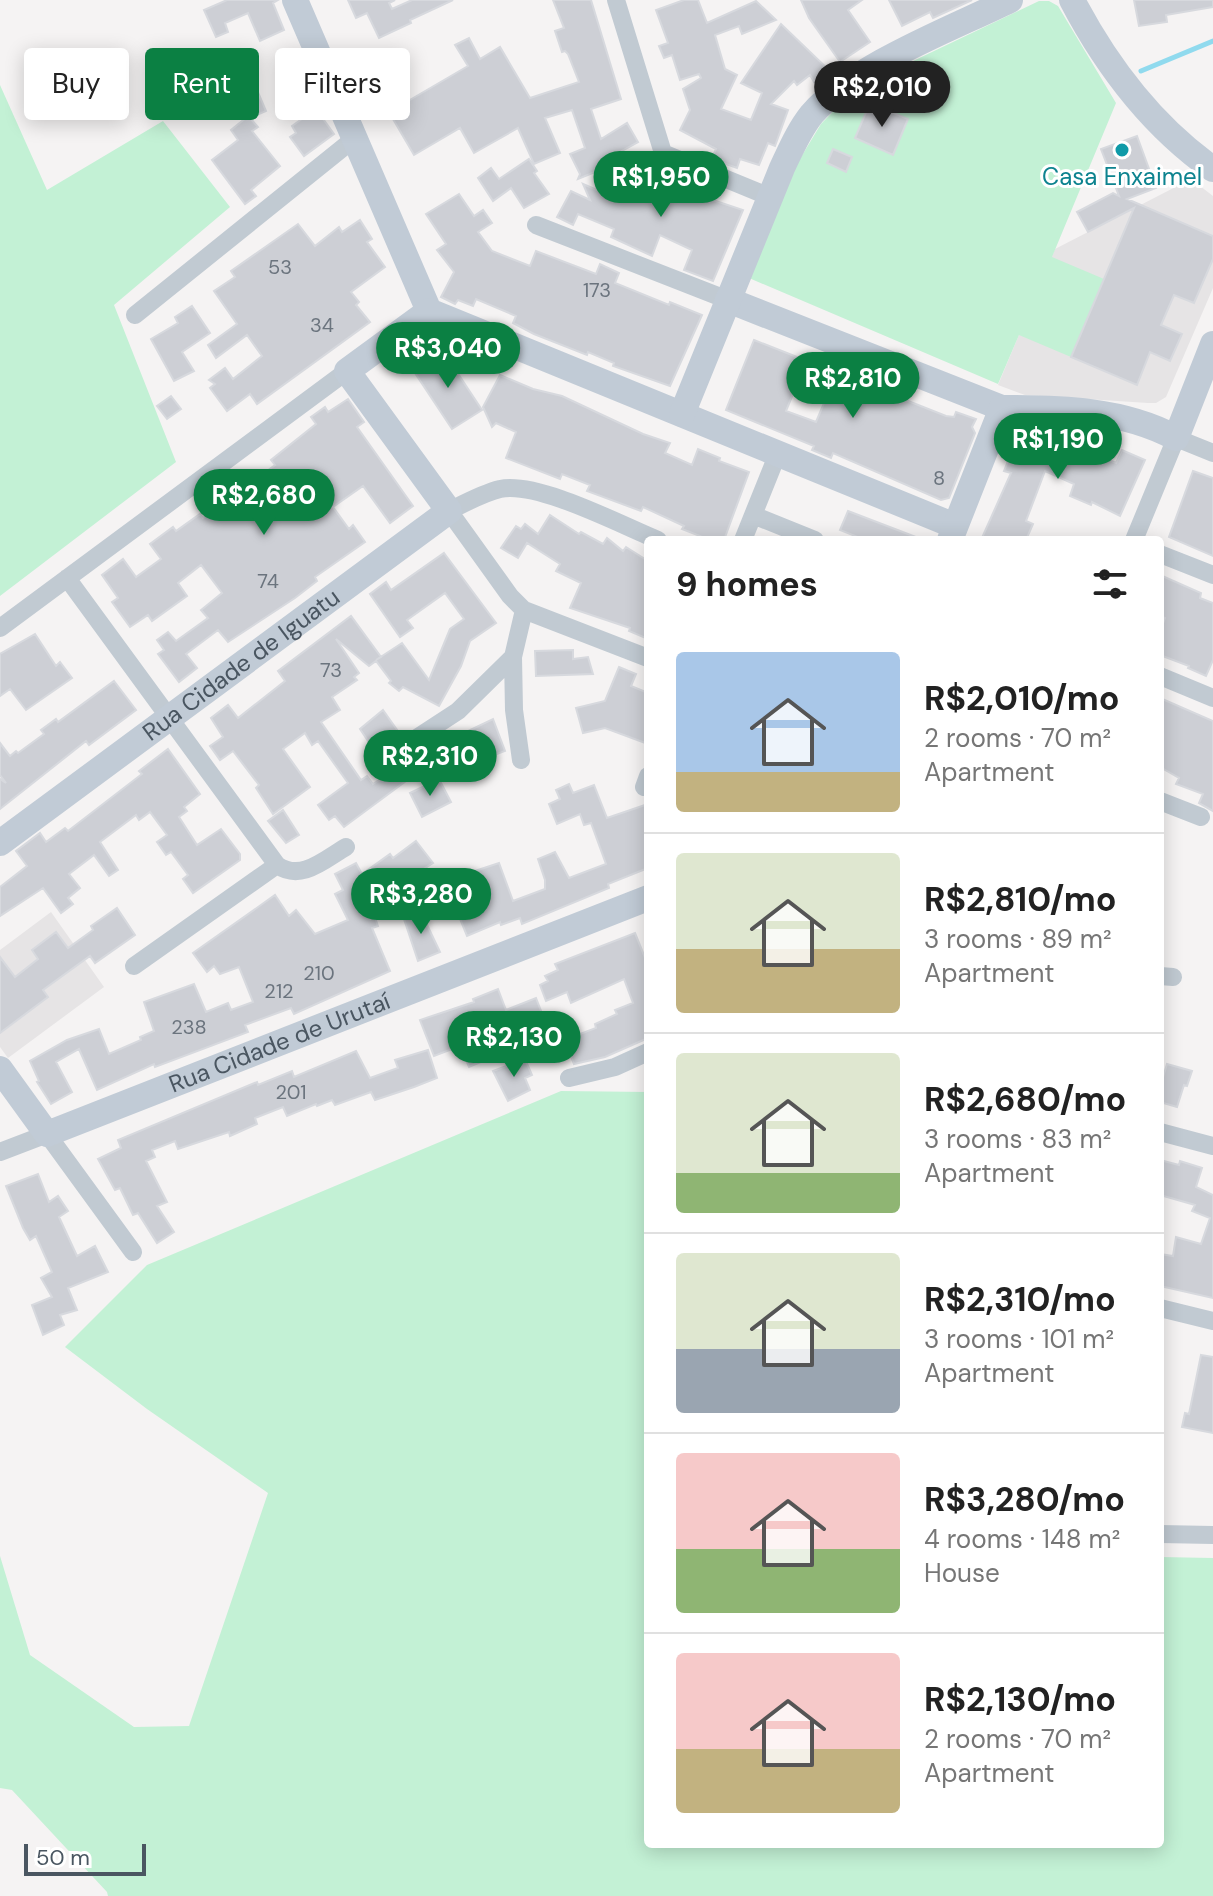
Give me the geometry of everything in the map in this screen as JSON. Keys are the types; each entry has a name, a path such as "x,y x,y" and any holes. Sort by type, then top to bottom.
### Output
{"street":[{"path":"295,0 429,311 778,453 952,533 1002,408"},
{"path":"616,0 663,153 770,197"},
{"path":"682,414 770,197 796,138 812,115 828,99 875,66 1010,0"},
{"path":"1072,0 1107,60 1134,96 1167,130 1213,169"},
{"path":"135,315 355,138"},
{"path":"536,225 1002,408 1047,408 1129,419 1213,453"},
{"path":"0,628 429,311"},
{"path":"1136,536 1213,344"},
{"path":"347,371 510,596 524,610 644,656"},
{"path":"745,536 778,453"},
{"name":"Rua Cidade de Iguatu","path":"0,843 449,511 486,493 514,488 542,493 648,536"},
{"path":"753,515 805,536"},
{"path":"1164,556 1213,575"},
{"path":"67,578 277,865 293,873 305,871 346,847"},
{"path":"521,760 512,686 513,657 524,610"},
{"path":"409,743 458,711 513,657"},
{"path":"1164,678 1213,698"},
{"path":"1164,803 1201,817"},
{"path":"134,966 277,865"},
{"name":"Rua Cidade de Urutaí","path":"0,1152 644,900"},
{"path":"569,1078 615,1067 644,1054"},
{"path":"0,1069 133,1252"},
{"path":"1164,1133 1213,1146"},
{"path":"1164,1309 1213,1321"},
{"path":"1164,1534 1213,1535"}],"shaded area":[{"path":"1191,179 1213,196 1213,288 1166,397 1156,403 1148,403 1025,395 998,385 1055,249"},
{"path":"51,912 104,987 8,1058 0,1047 0,950"}],"green space":[{"path":"1039,1 1049,1 1058,6 1116,103 1052,257 1104,279 1071,357 1019,335 998,384 749,278 798,162 821,124 851,93"},
{"path":"0,85 47,190 163,121 230,207 114,305 176,462 0,596"},
{"path":"561,1091 644,1092 644,1848 1164,1848 1164,1557 1213,1558 1213,1896 108,1896 12,1790 0,1788 0,1556 30,1655 134,1727 189,1726 268,1493 147,1409 65,1347 147,1265"}],"building":[{"path":"227,0 278,0 273,3 284,30 260,41 248,13 225,23 228,32 216,37 204,10"},
{"path":"348,0 395,0 389,3 392,9 412,0 453,0 379,38 367,13 356,18"},
{"path":"553,0 591,0 621,99 591,109 601,139 627,123 638,142 622,151 624,155 578,179 580,174 570,154 585,148 572,110 545,118 560,153 534,164 518,128 474,153 460,128 414,155 394,120 410,120 410,100 468,66 455,45 469,38 480,59 500,47 530,98 579,82 568,54 562,52 555,31 564,28"},
{"path":"684,0 698,0 707,23 756,1 776,20 742,34 739,26 715,35 725,69 737,75 721,109 751,120 762,93 741,83 781,24 830,71 814,82 810,75 797,85 794,81 771,104 788,110 775,146 768,143 759,165 740,159 737,168 712,158 716,149 680,130 690,110 683,89 701,78 699,74 680,80 672,55 664,58 659,46 668,43 656,10"},
{"path":"801,0 862,0 848,10 870,42 840,62 809,18"},
{"path":"889,0 972,0 933,18 930,12 902,26"},
{"path":"1134,0 1213,0 1213,7 1166,15 1167,22 1139,26"},
{"path":"259,95 266,111 259,114"},
{"path":"870,103 908,119 893,155 855,138"},
{"path":"243,120 252,120 258,127 252,131 280,166 251,190 256,196 245,204 212,160 238,140 231,130"},
{"path":"300,120 324,120 334,134 304,156 290,137 296,133 292,126"},
{"path":"1137,136 1156,188 1127,199 1213,236 1213,259 1194,303 1174,295 1161,325 1182,334 1170,361 1150,352 1137,385 1071,357 1134,208 1088,232 1077,212 1113,193 1119,196 1101,149"},
{"path":"833,149 852,157 846,172 827,163"},
{"path":"529,159 537,171 534,173 549,194 524,208 511,188 493,201 478,178 491,168 499,179"},
{"path":"631,167 686,191 743,210 713,281 684,270 692,250 660,235 652,256 611,237 614,229 578,214 573,225 557,217 571,191 590,200 583,184 618,199"},
{"path":"459,194 474,216 483,210 492,223 478,232 492,251 530,266 536,251 596,274 600,264 619,273 615,283 702,315 670,386 613,366 614,363 588,352 587,355 534,334 513,323 516,316 476,299 473,306 458,300 455,304 441,297 454,272 437,250 446,244 426,214"},
{"path":"360,220 372,239 367,242 385,267 351,292 359,302 356,305 370,322 257,404 250,394 227,411 210,388 215,384 209,380 225,368 233,379 262,356 247,335 216,358 208,345 237,324 214,291 235,277 231,271 298,224 315,246 339,227 342,232"},
{"path":"192,306 210,333 182,352 194,371 174,381 151,339 178,323 175,317"},
{"path":"754,340 946,416 954,417 956,412 976,419 972,427 975,433 949,498 941,500 833,453 831,458 812,450 814,446 726,410","holes":["797,384 827,396 816,422 786,411"]},
{"path":"443,351 482,410 452,429 413,370"},
{"path":"500,375 533,389 562,396 643,434 670,443 665,453 692,465 698,449 749,472 725,536 700,536 643,507 641,511 587,491 590,485 562,474 560,479 506,458 516,432 496,423 492,427 483,407"},
{"path":"171,396 181,409 167,419 157,406"},
{"path":"348,399 364,422 357,427 413,506 390,523 363,486 333,507 349,529 353,525 365,542 315,577 317,581 295,598 228,642 218,630 186,654 197,668 179,682 158,654 164,650 157,640 168,632 176,641 208,618 201,610 222,593 201,565 178,583 187,596 152,621 148,615 130,627 112,602 118,598 102,575 123,559 136,577 161,559 150,544 173,527 176,531 200,514 203,518 227,501 275,465 271,460 316,424 311,417 325,407 328,412"},
{"path":"1027,425 1116,463 1122,450 1145,460 1120,516 1092,502 1091,505 1070,496 1074,484 1045,471 1026,521 1033,524 1028,536 983,536 1011,473 1004,471 1019,433"},
{"path":"1193,471 1213,478 1213,556 1169,537"},
{"path":"848,511 913,536 855,536 840,530"},
{"path":"550,515 579,534 581,532 603,544 607,538 623,551 626,547 644,558 644,637 629,631 630,628 570,608 581,583 556,571 560,564 527,543 518,558 501,548 516,526 521,529 525,524 538,534"},
{"path":"444,553 496,623 470,641 461,666 439,706 403,687 399,691 389,683 391,681 376,661 369,666 336,639 359,673 354,677 357,680 332,697 340,710 321,722 361,780 367,776 373,784 397,768 406,781 344,827 335,816 329,820 318,805 348,783 318,741 312,745 305,733 283,749 310,787 273,814 256,788 259,785 233,751 220,760 210,746 223,737 211,718 228,705 238,718 285,681 278,671 351,616 381,657 402,643 429,680 450,629 464,619 445,593 407,620 413,628 400,637 370,594 386,582 391,590"},
{"path":"1164,577 1201,593 1200,598 1213,603 1213,660 1206,676 1164,657"},
{"path":"35,634 56,666 60,662 72,678 26,710 10,689 0,696 0,654"},
{"path":"573,650 573,659 588,657 593,674 536,676 535,651"},
{"path":"619,667 636,674 631,686 644,691 644,743 605,728 583,733 576,708 605,701"},
{"path":"114,681 136,710 89,745 86,741 0,809 0,779 6,783 0,775 0,743 10,756 16,751 18,753 44,734 41,730 56,719 58,722"},
{"path":"1164,700 1213,721 1213,811 1199,803 1203,794 1176,784 1179,778 1164,769"},
{"path":"383,710 400,734 381,747 376,740 370,744 360,729"},
{"path":"493,719 505,751 473,763 478,774 456,781 448,756 474,747 468,731"},
{"path":"168,749 200,794 184,807 187,811 179,817 197,845 221,829 240,854 240,860 193,893 183,879 188,875 171,852 166,855 157,842 167,835 150,812 139,820 136,815 100,842 118,870 109,876 94,855 69,874 80,888 68,898 73,904 61,913 43,888 0,916 0,887 27,866 16,851 40,833 46,842 65,828 68,831 142,774 139,771"},
{"path":"439,779 451,802 422,817 410,793"},
{"path":"569,784 573,793 594,785 607,818 644,805 644,870 608,884 609,888 522,924 520,918 501,925 500,922 467,936 456,909 481,898 472,872 499,863 513,901 545,889 538,859 555,852 569,878 606,864 591,823 584,825 580,814 557,824 549,804 560,799 556,790"},
{"path":"283,810 299,835 286,843 268,821"},
{"path":"416,841 433,863 383,895 386,904 372,909 378,926 372,928 390,971 294,1014 291,1008 245,1025 248,1032 155,1067 154,1064 97,1090 79,1049 56,1062 72,1092 51,1104 37,1082 30,1061 67,1040 99,1029 109,1054 141,1040 140,1037 154,1031 144,1002 194,984 206,1012 228,1003 231,1010 253,1002 239,967 220,974 214,966 207,972 193,953 275,895 289,916 296,910 315,934 348,920 335,894 343,890 335,874 356,863 362,874 390,854 393,858"},
{"path":"117,908 135,935 95,963 90,956 43,990 48,997 0,1033 0,957 15,977 38,959 32,950 56,932 68,948 93,930 91,926"},
{"path":"420,910 440,952 418,961 403,916"},
{"path":"635,933 644,955 644,1040 605,1057 574,1064 564,1040 596,1028 595,1024 617,1014 615,1010 633,1003 624,979 571,1003 567,992 546,1001 540,985 548,981 545,976 558,970 555,964"},
{"path":"498,989 506,1010 536,998 550,1034 523,1044 514,1021 486,1033 495,1056 469,1067 460,1046 434,1056 420,1020 474,1002 473,999"},
{"path":"428,1050 437,1078 414,1087 375,1100 371,1092 335,1105 332,1100 287,1116 283,1107 255,1118 257,1124 230,1136 229,1132 178,1149 175,1141 152,1150 155,1157 146,1161 167,1202 157,1206 174,1232 157,1243 138,1213 133,1215 120,1188 115,1190 98,1159 121,1148 118,1140 257,1082 258,1085 292,1071 294,1077 356,1051 370,1078 398,1068 395,1060"},
{"path":"525,1059 532,1075 525,1078 530,1090 508,1101 493,1071"},
{"path":"1167,1064 1192,1071 1177,1107 1164,1103"},
{"path":"1164,1161 1179,1165 1180,1161 1202,1168 1196,1187 1213,1195 1213,1298 1164,1287 1164,1255 1173,1256 1176,1237 1201,1244 1210,1218 1192,1211 1195,1205 1164,1196"},
{"path":"38,1174 49,1202 58,1196 68,1211 59,1217 77,1256 95,1246 108,1272 68,1288 77,1310 60,1315 64,1325 43,1335 32,1305 52,1297 41,1278 52,1272 36,1236 30,1240 23,1228 6,1186"},
{"path":"1201,1355 1213,1357 1213,1433 1182,1427 1185,1413 1189,1414"}],"waterway":[{"path":"1141,71 1213,41"}],"place":[{"name":"Casa Enxaimel","path":"1122,150"}]}
